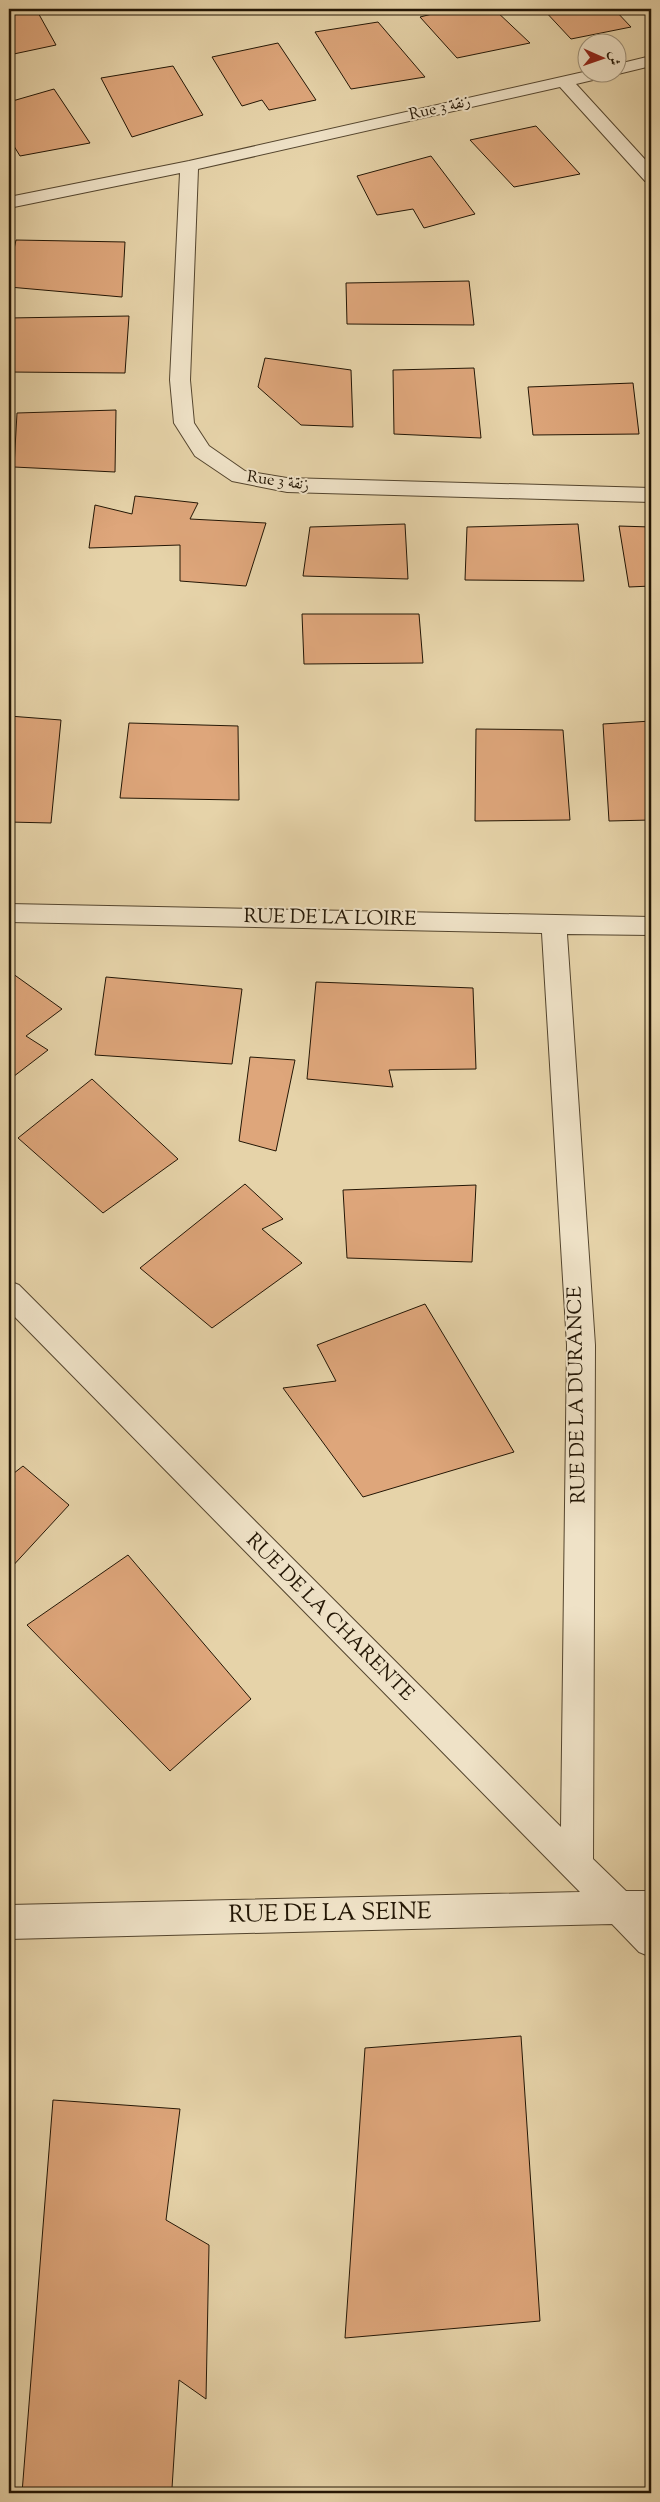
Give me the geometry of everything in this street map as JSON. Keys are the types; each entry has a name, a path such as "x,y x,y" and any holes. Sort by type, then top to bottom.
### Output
{"street":[{"path":"628,67 651,61"},
{"name":"Rue 3 زنقة","path":"9,203 189,166 578,79"},
{"path":"565,82 651,177"},
{"name":"Rue 3 زنقة","path":"189,166 180,380 184,423 202,450 239,476 287,485 338,488 651,495"},
{"name":"RUE DE LA LOIRE","path":"9,913 651,926"},
{"name":"RUE DE LA DURANCE","path":"554,924 581,1345 577,1867"},
{"name":"RUE DE LA CHARENTE","path":"9,1294 617,1908 651,1940"},
{"name":"RUE DE LA SEINE","path":"9,1922 651,1907"}],"building":[{"path":"9,9 36,9 56,45 9,55"},
{"path":"452,9 494,9 530,43 457,58 420,17"},
{"path":"543,9 614,9 631,27 606,32 578,32 578,38 571,39"},
{"path":"378,22 425,77 351,89 315,32"},
{"path":"278,43 316,100 269,110 262,100 242,106 212,57"},
{"path":"173,66 203,115 132,137 101,78"},
{"path":"54,89 90,143 20,156 9,138 9,102"},
{"path":"536,126 580,174 514,187 470,140"},
{"path":"431,156 475,214 424,228 413,209 377,215 357,176"},
{"path":"16,240 125,242 122,297 9,287 9,272"},
{"path":"469,281 474,325 347,324 346,283"},
{"path":"129,316 125,373 9,372 9,318"},
{"path":"265,358 351,370 353,427 301,425 258,387"},
{"path":"474,368 481,438 394,434 393,370"},
{"path":"633,383 639,434 533,435 528,387"},
{"path":"116,410 115,472 14,467 17,413"},
{"path":"135,496 198,503 190,519 266,523 246,586 180,581 180,545 89,548 95,505 132,514"},
{"path":"405,524 408,579 303,576 310,527"},
{"path":"578,524 584,581 465,580 467,527"},
{"path":"619,526 651,527 651,586 629,587"},
{"path":"302,614 419,614 423,663 304,664"},
{"path":"9,716 61,720 51,823 9,822"},
{"path":"651,721 651,820 609,821 603,724"},
{"path":"129,723 238,726 239,800 120,798"},
{"path":"476,729 563,730 570,820 475,821"},
{"path":"9,971 62,1009 26,1036 48,1050 9,1080"},
{"path":"106,977 242,989 232,1064 95,1055"},
{"path":"316,982 473,988 476,1069 389,1070 393,1087 307,1079"},
{"path":"250,1057 295,1060 276,1151 239,1141"},
{"path":"92,1079 178,1159 103,1213 18,1138"},
{"path":"245,1184 283,1219 262,1229 302,1263 212,1328 140,1268"},
{"path":"476,1185 472,1262 347,1258 343,1190"},
{"path":"425,1304 514,1452 363,1497 283,1388 336,1381 317,1345"},
{"path":"23,1466 69,1505 9,1570 9,1477"},
{"path":"128,1555 251,1699 170,1771 27,1625"},
{"path":"521,2036 540,2321 345,2338 365,2048"},
{"path":"53,2100 180,2109 166,2220 209,2245 206,2399 179,2380 172,2488 85,2493 22,2493"}]}
